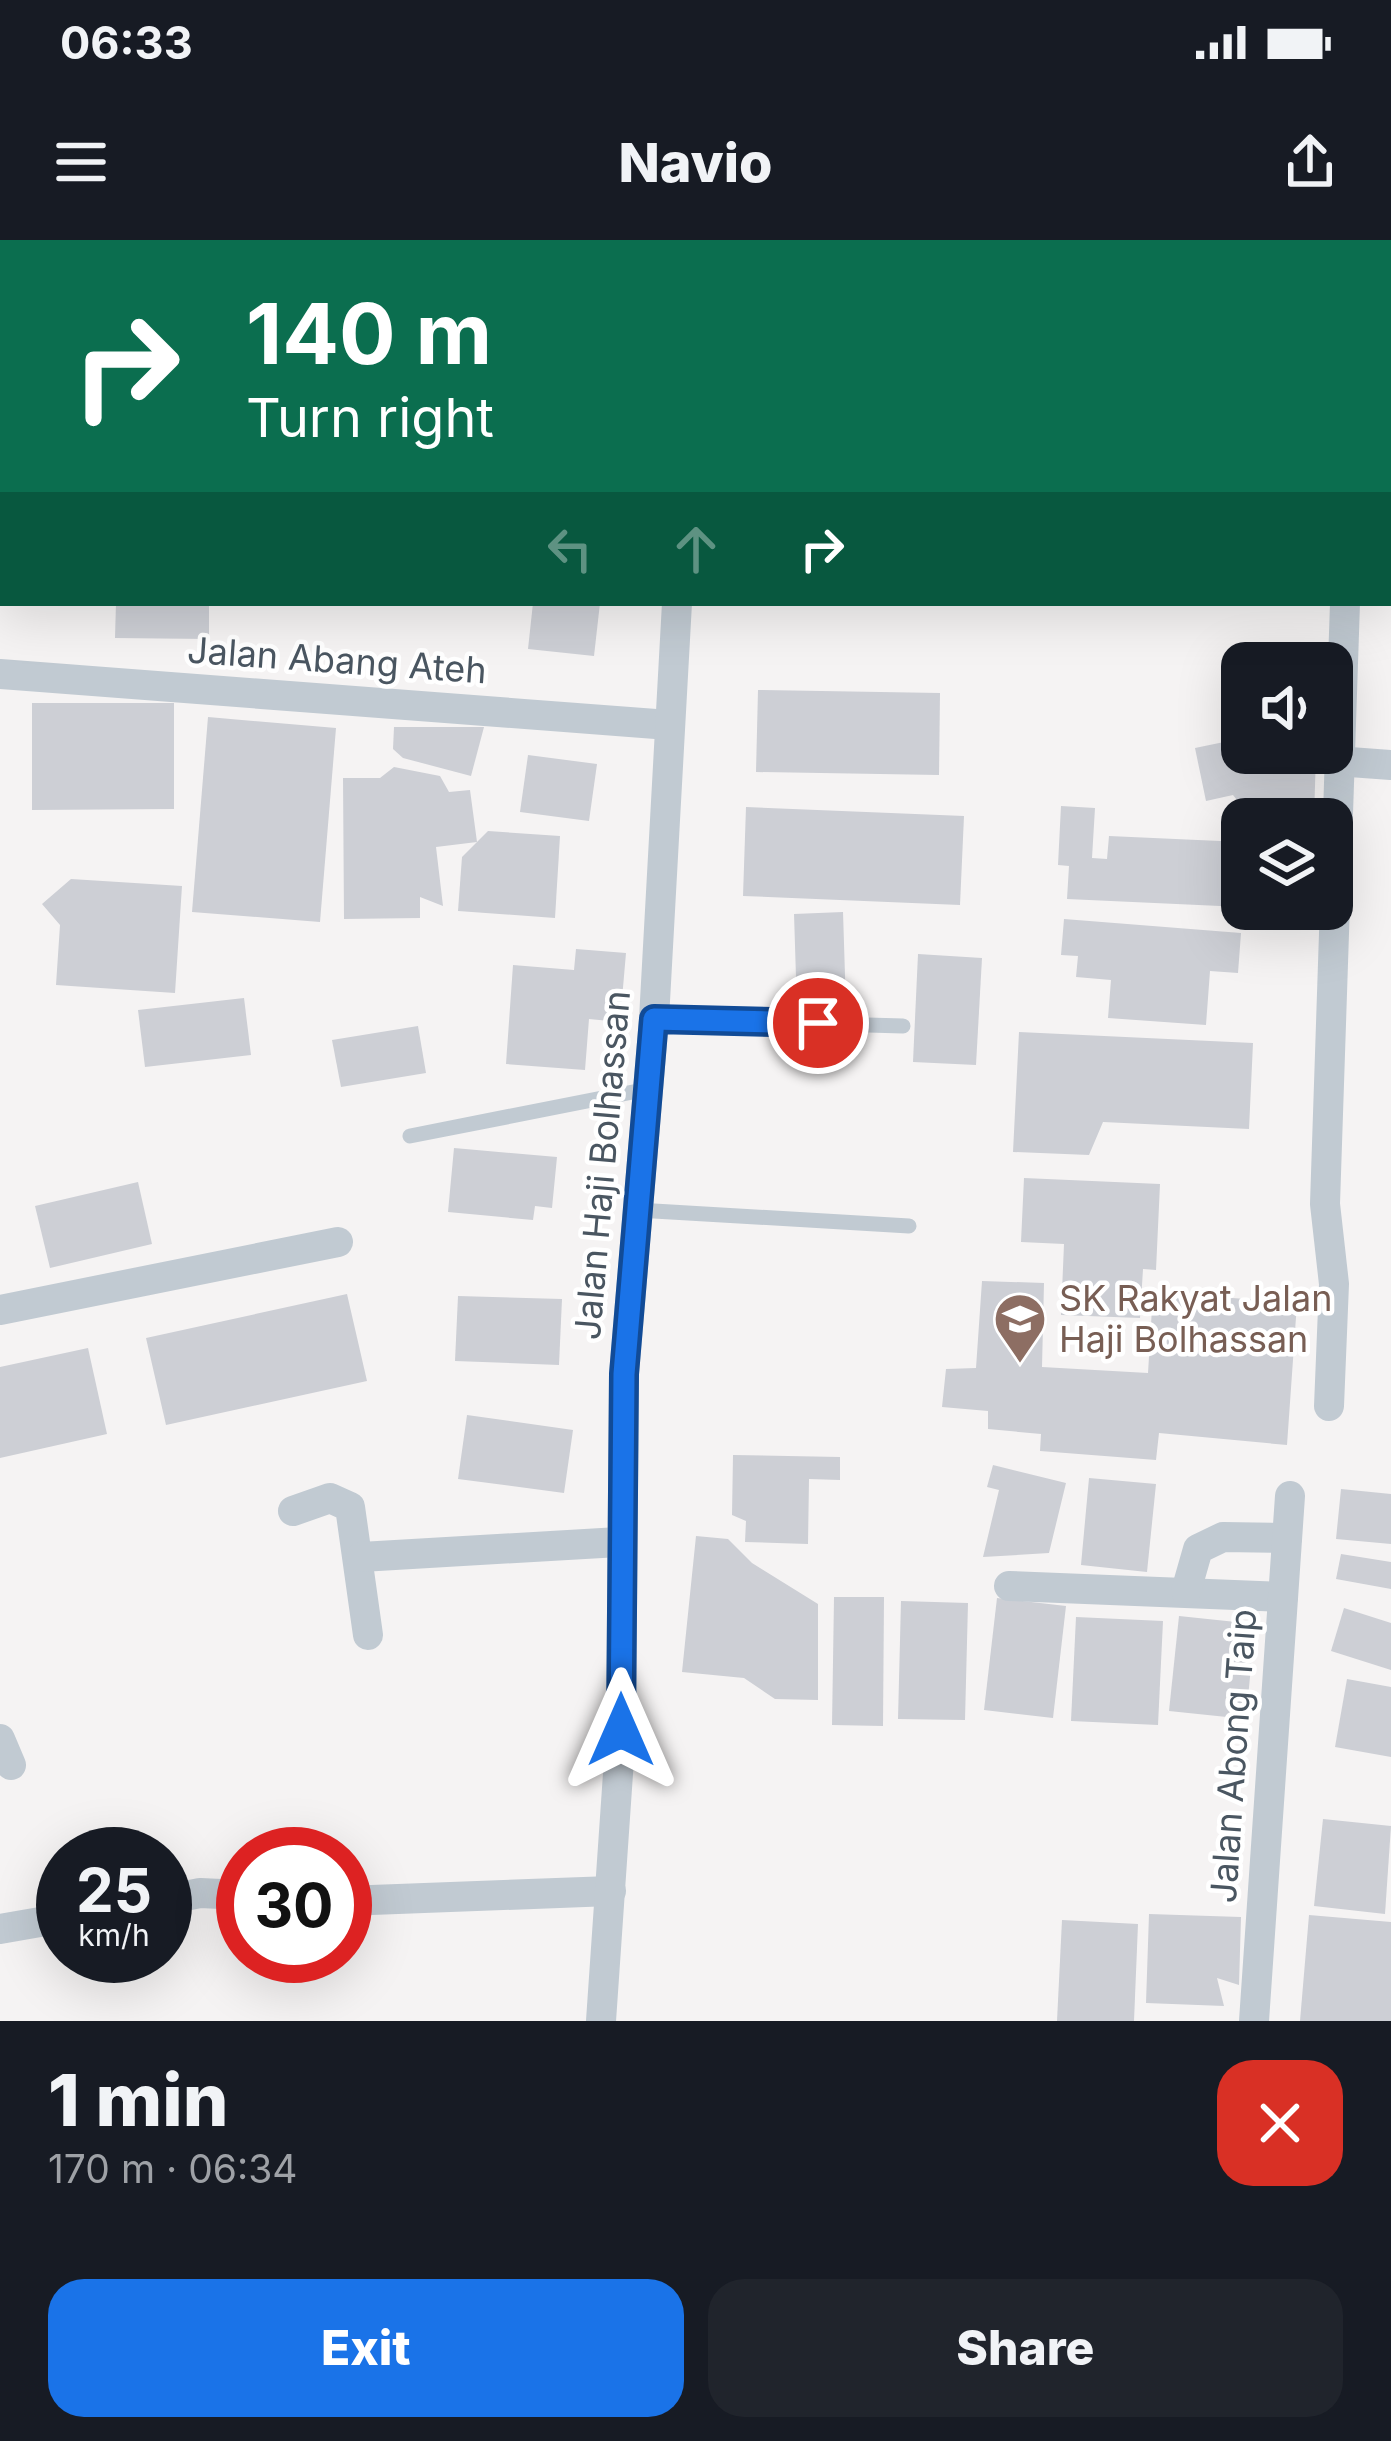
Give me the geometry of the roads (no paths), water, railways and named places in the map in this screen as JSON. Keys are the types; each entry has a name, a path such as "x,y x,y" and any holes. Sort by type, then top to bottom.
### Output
{"street":[{"name":"Jalan Haji Bolhassan","path":"601,2021 621,1730 619,1542 677,606"},
{"path":"1343,642 1345,606"},
{"name":"Jalan Abang Ateh","path":"0,674 669,725"},
{"path":"1353,762 1391,765"},
{"path":"1329,1406 1334,1284 1325,1204 1336,774"},
{"path":"0,1310 338,1242"},
{"name":"Jalan Abong Taip","path":"1254,2021 1290,1496"},
{"path":"292,1510 330,1498 346,1503 354,1514 368,1635"},
{"path":"1186,1591 1198,1549 1223,1537 1287,1538"},
{"path":"361,1557 619,1542"},
{"path":"1009,1586 1283,1598"},
{"path":"372,1900 610,1891"},
{"path":"0,1929 36,1923"}],"lane":[{"path":"654,1019 903,1026"},
{"path":"410,1136 648,1089"},
{"path":"637,1210 909,1226"}],"place":[{"name":"SK Rakyat Jalan Haji Bolhassan","path":"1020,1365"}]}
